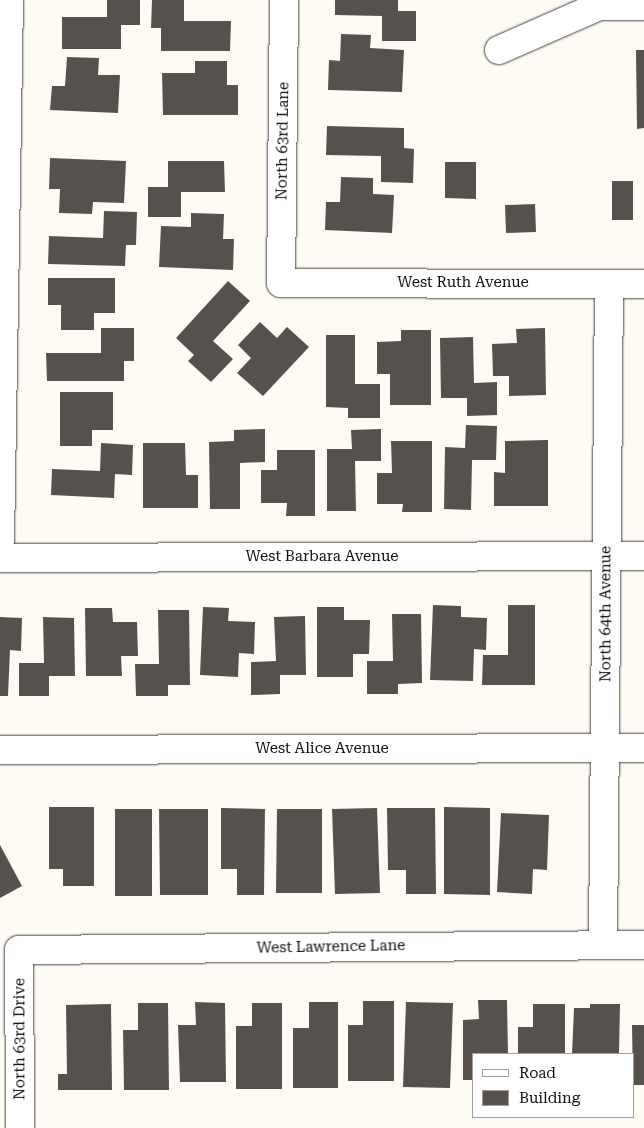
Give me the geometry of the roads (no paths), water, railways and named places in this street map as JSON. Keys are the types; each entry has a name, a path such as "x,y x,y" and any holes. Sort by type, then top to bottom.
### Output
{"street":[{"path":"0,541 9,0"},
{"name":"North 63rd Lane","path":"281,283 284,0"},
{"path":"499,50 599,6 644,6"},
{"name":"West Ruth Avenue","path":"281,283 644,284"},
{"name":"North 64th Avenue","path":"603,944 609,284"},
{"name":"West Barbara Avenue","path":"0,558 644,556"},
{"name":"West Alice Avenue","path":"0,750 644,748"},
{"name":"West Lawrence Lane","path":"19,950 644,944"},
{"name":"North 63rd Drive","path":"19,950 20,1128"}]}
